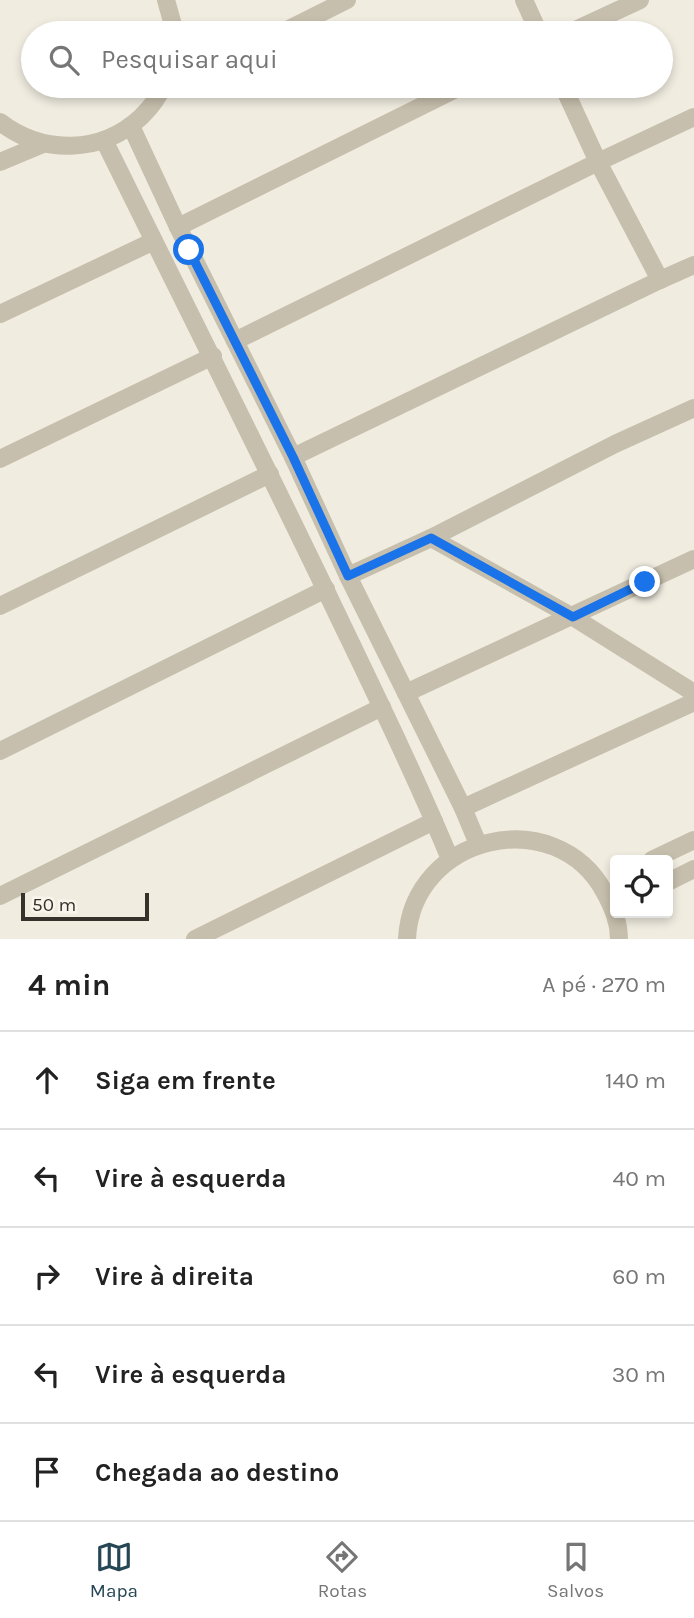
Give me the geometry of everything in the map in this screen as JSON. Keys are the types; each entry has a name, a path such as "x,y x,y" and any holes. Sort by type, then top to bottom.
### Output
{"street":[{"path":"166,0 172,21"},
{"path":"305,21 346,0"},
{"path":"524,0 534,21"},
{"path":"595,21 640,0"},
{"path":"0,122 22,136 43,144 66,147 89,145 131,126 148,111 156,98"},
{"path":"178,227 438,98"},
{"path":"569,98 598,162 660,280"},
{"path":"235,341 694,117"},
{"path":"131,126 463,808 478,844"},
{"path":"104,140 326,589 450,859"},
{"path":"0,162 43,144"},
{"path":"0,314 154,241"},
{"path":"293,457 694,265"},
{"path":"0,459 213,356"},
{"path":"348,576 431,538 615,444 694,408"},
{"path":"0,606 270,474"},
{"path":"431,538 573,617 694,693"},
{"path":"406,693 694,559"},
{"path":"0,751 326,589"},
{"path":"463,808 694,702"},
{"path":"0,896 382,707"},
{"path":"195,939 434,821"},
{"path":"407,939 413,905 424,885 450,859 478,844 501,839 524,839 546,844 567,854 608,882"},
{"path":"662,855 694,840"},
{"path":"673,880 694,869"},
{"path":"616,918 619,939"}],"route":[{"path":"189,250 293,457 348,576 431,538 573,617 645,582"}]}
